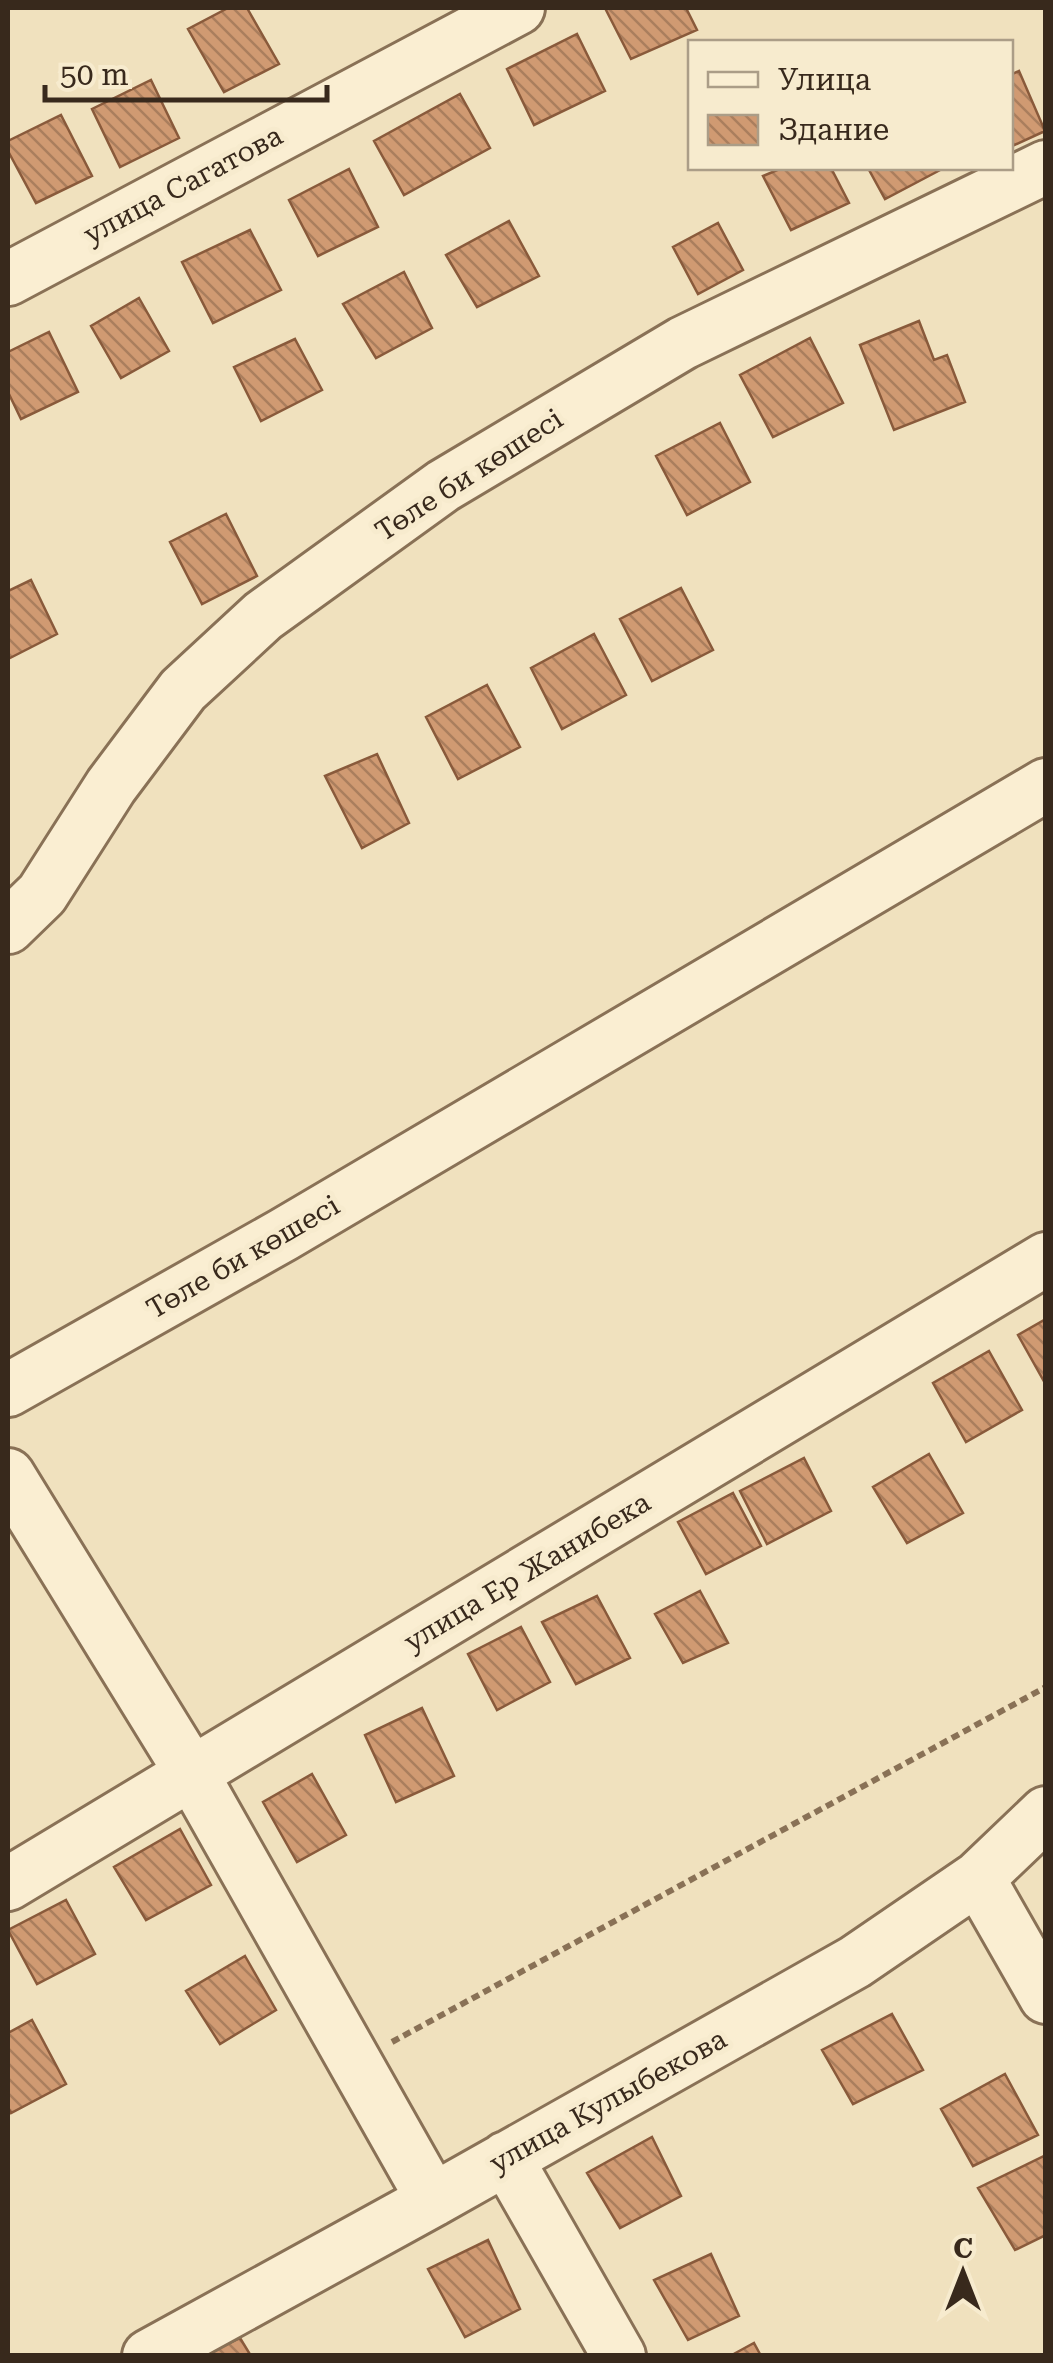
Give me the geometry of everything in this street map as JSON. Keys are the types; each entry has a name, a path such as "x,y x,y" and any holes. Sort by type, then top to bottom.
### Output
{"street":[{"name":"улица Сагатова","path":"8,279 518,8"},
{"name":"Төле би көшесі","path":"8,927 42,894 111,786 183,690 263,616 442,486 683,343 1046,167"},
{"name":"Төле би көшесі","path":"8,1390 283,1236 1046,786"},
{"name":"улица Ер Жанибека","path":"8,1884 1046,1258"},
{"path":"8,1476 192,1774 433,2200"},
{"name":"улица Кулыбекова","path":"149,2356 855,1962 978,1878 1046,1813"},
{"path":"978,1878 1046,1997"},
{"path":"506,2158 619,2356"}],"path":[{"path":"356,2061 1046,1687"}],"building":[{"path":"228,8 247,8 279,64 224,92 188,29"},
{"path":"605,8 686,8 697,30 631,59"},
{"path":"577,34 605,91 534,125 507,69"},
{"path":"1019,71 1045,131 1013,146 1013,74"},
{"path":"151,80 179,138 120,167 92,109"},
{"path":"460,94 490,148 404,195 374,141"},
{"path":"61,115 92,176 36,203 8,151 8,141"},
{"path":"349,169 378,227 318,256 289,200"},
{"path":"777,170 832,170 849,203 791,230 763,176"},
{"path":"869,170 940,170 885,199"},
{"path":"509,221 539,276 477,307 446,255"},
{"path":"718,223 743,270 698,294 673,247"},
{"path":"250,230 281,290 213,323 182,262"},
{"path":"404,272 432,328 376,358 343,304"},
{"path":"139,298 169,351 121,378 91,326"},
{"path":"919,321 934,360 947,355 965,402 894,430 860,345"},
{"path":"49,332 78,392 21,419 8,392 8,352"},
{"path":"810,338 843,403 773,437 740,375"},
{"path":"295,339 322,390 261,421 234,367"},
{"path":"720,423 750,482 687,515 656,456"},
{"path":"226,514 257,576 202,604 170,542"},
{"path":"31,580 57,634 8,659 8,591"},
{"path":"681,588 713,650 652,681 620,619"},
{"path":"594,634 626,695 562,729 531,668"},
{"path":"487,685 520,747 458,779 426,717"},
{"path":"377,754 409,823 362,848 325,776"},
{"path":"1046,1319 1046,1385 1018,1335"},
{"path":"989,1351 1022,1410 966,1442 933,1383"},
{"path":"929,1454 963,1513 907,1543 873,1487"},
{"path":"804,1458 831,1511 767,1544 740,1491"},
{"path":"733,1493 761,1546 706,1574 678,1522"},
{"path":"700,1591 728,1643 683,1663 655,1614"},
{"path":"597,1596 630,1658 576,1684 542,1622"},
{"path":"521,1627 550,1682 497,1710 468,1654"},
{"path":"422,1708 454,1776 396,1802 365,1735"},
{"path":"312,1774 346,1835 297,1862 263,1802"},
{"path":"180,1829 211,1885 146,1920 114,1867"},
{"path":"66,1900 95,1954 37,1984 8,1930"},
{"path":"245,1956 276,2010 220,2044 186,1991"},
{"path":"892,2014 923,2070 853,2104 822,2050"},
{"path":"32,2020 66,2084 11,2113 8,2033"},
{"path":"1005,2074 1038,2135 973,2166 941,2109"},
{"path":"652,2137 681,2196 620,2228 587,2173"},
{"path":"1044,2156 1046,2235 1015,2250 978,2188"},
{"path":"488,2240 520,2309 465,2337 428,2269"},
{"path":"711,2254 739,2316 688,2340 654,2280"},
{"path":"240,2338 251,2356 204,2356"},
{"path":"754,2343 761,2356 730,2356"}]}
